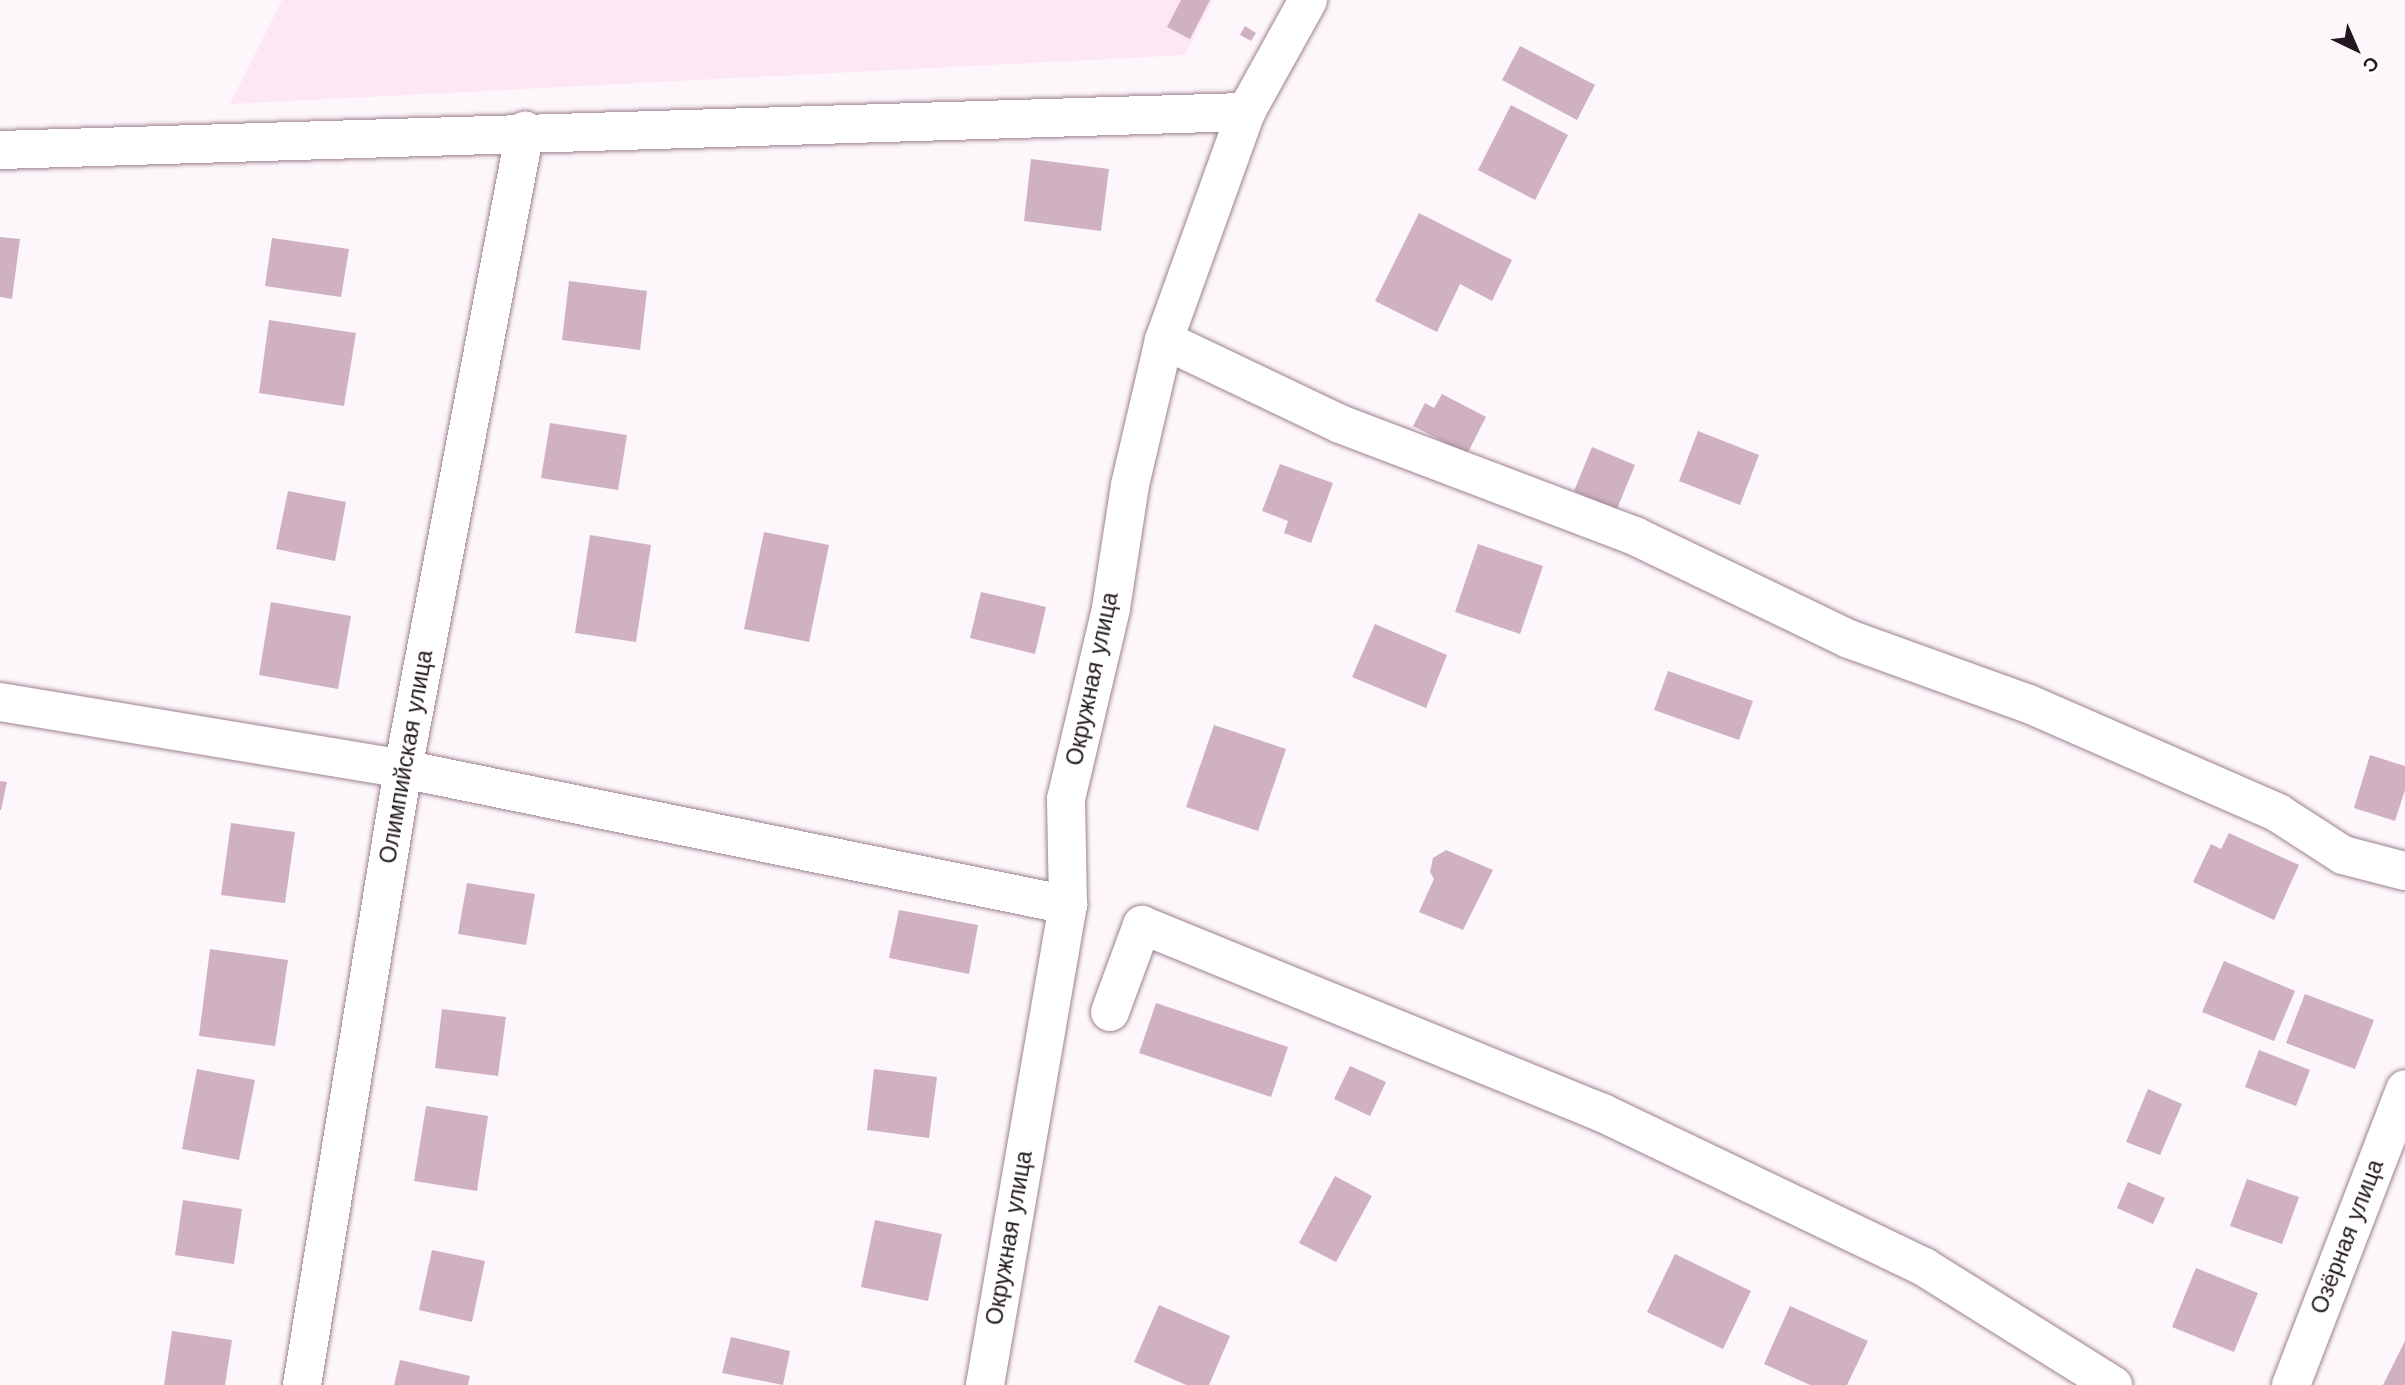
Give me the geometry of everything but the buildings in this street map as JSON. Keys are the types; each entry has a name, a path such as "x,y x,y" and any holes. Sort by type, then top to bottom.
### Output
{"street":[{"name":"Окружная улица","path":"985,1385 1068,905 1066,799 1111,608 1130,485 1164,340 1246,111 1308,0"},
{"path":"0,150 525,131 1246,111"},
{"name":"Олимпийская улица","path":"302,1385 403,769 525,131"},
{"path":"1164,340 1340,424 1635,536 1849,639 2029,704 2278,813 2343,855 2405,871"},
{"path":"0,702 403,769 1068,905"},
{"path":"1110,1012 1142,925 1603,1113 1924,1267 2113,1385"},
{"name":"Озёрная улица","path":"2291,1385 2405,1089"}],"shaded area":[{"path":"282,0 1213,0 1185,55 230,104"}]}
